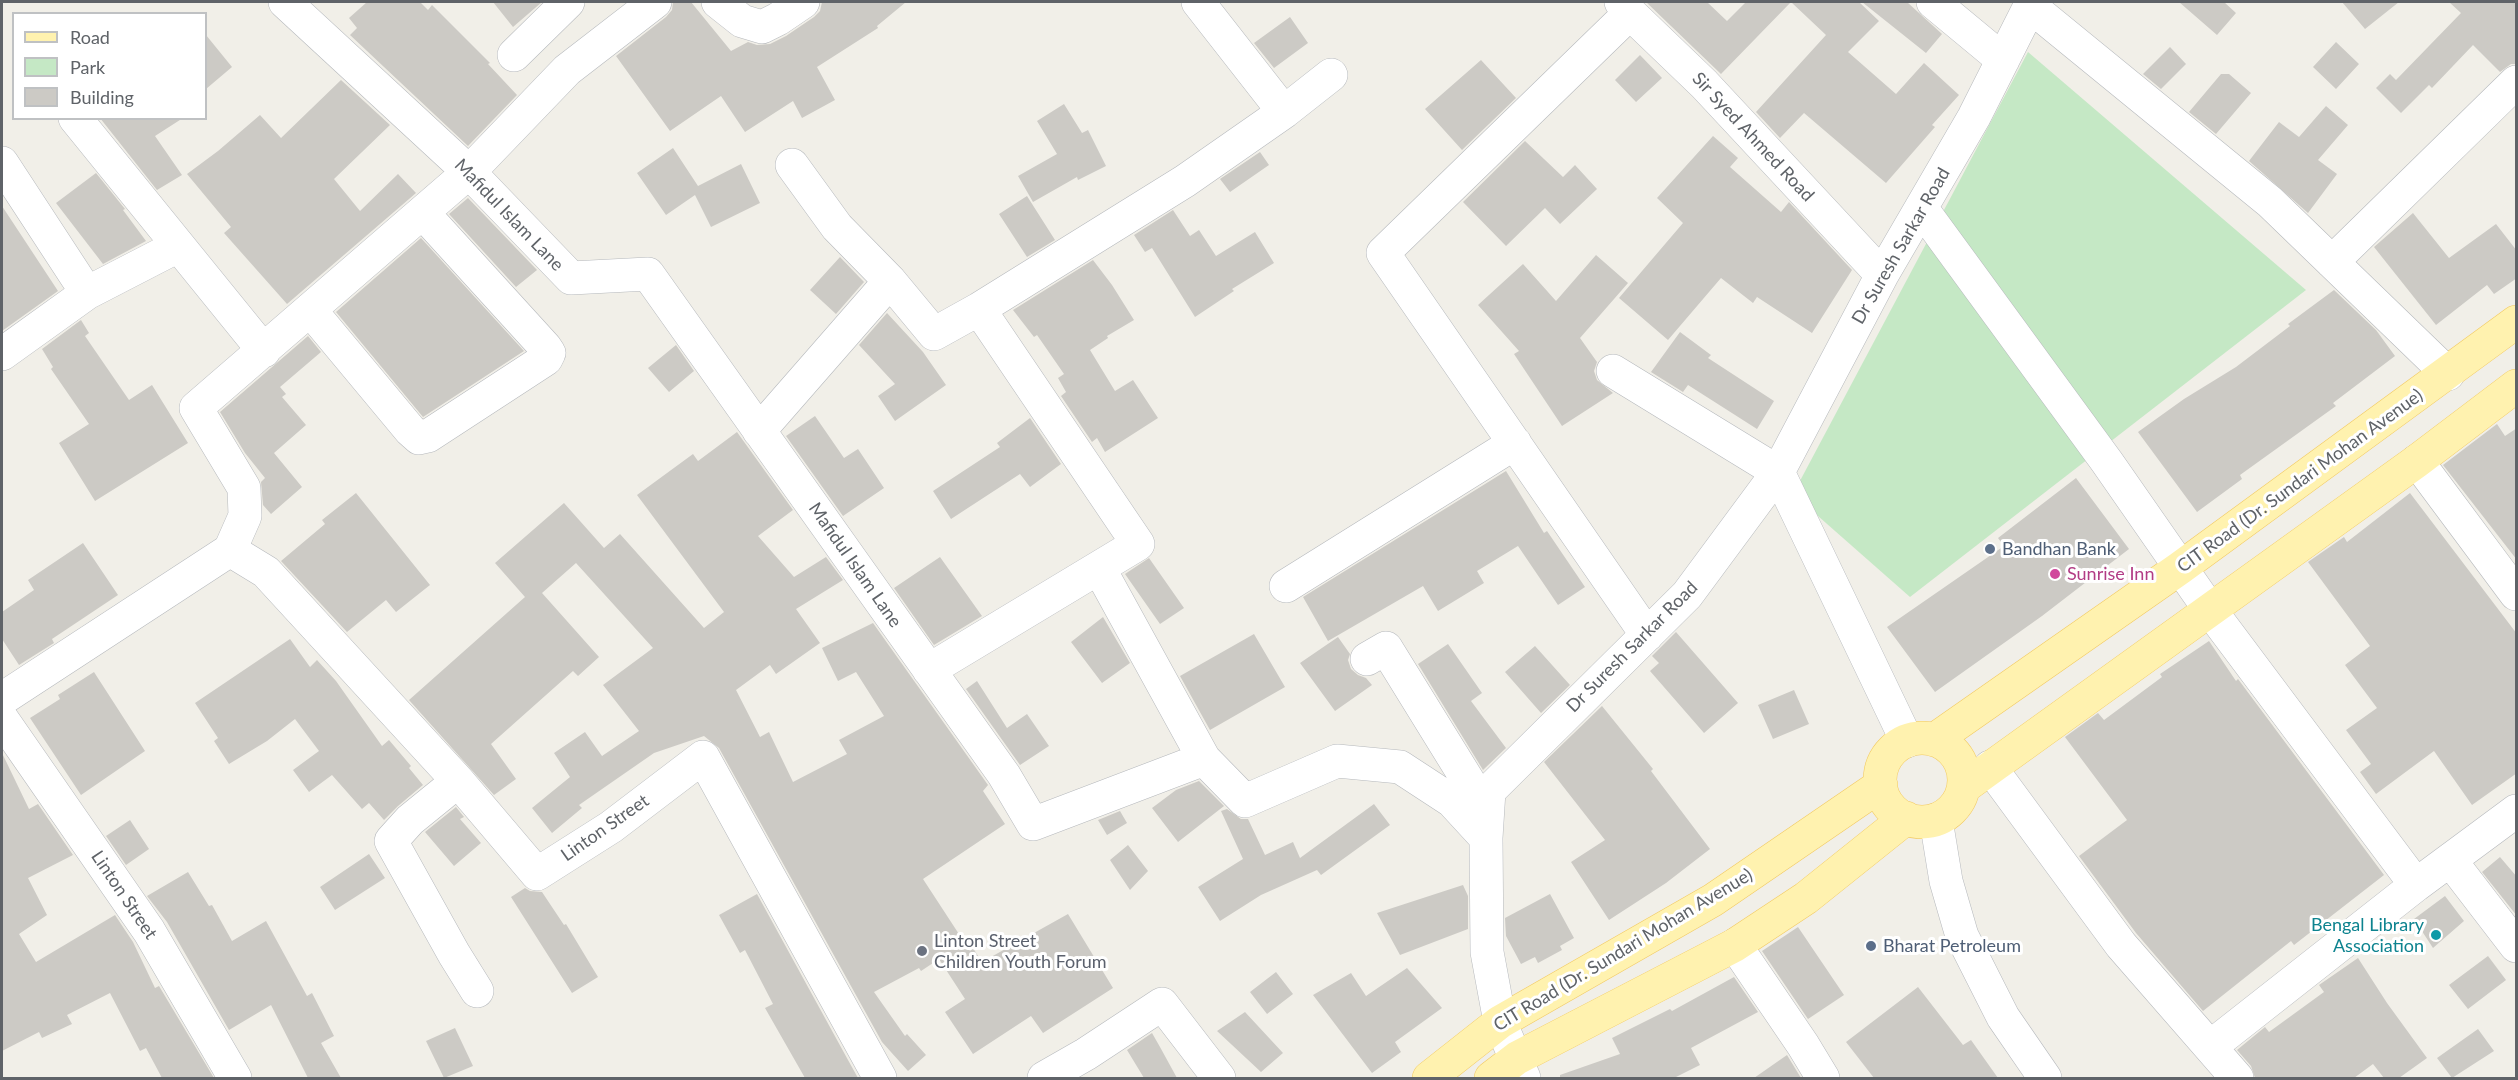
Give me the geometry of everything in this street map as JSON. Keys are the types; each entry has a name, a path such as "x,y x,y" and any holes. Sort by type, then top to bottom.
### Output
{"main road":[{"name":"CIT Road (Dr. Sundari Mohan Avenue)","path":"1921,740 2180,568 2517,322"},
{"path":"1964,787 2417,461 2517,386"},
{"path":"1491,1078 1520,1069 1736,945 1921,819 1949,813 1959,801 1964,787 1963,771 1958,757 1947,746 1921,740 1895,748 1886,758 1881,772 1881,785 1885,798 1893,810 1921,819"},
{"name":"CIT Road (Dr. Sundari Mohan Avenue)","path":"1429,1078 1500,1022 1713,900 1881,785"}],"street":[{"name":"Mafidul Islam Lane","path":"285,2 469,172 571,278 648,274 1004,775 1033,824 1204,759"},
{"path":"514,55 568,2"},
{"path":"2,699 230,550 244,516 244,488 196,408 469,172 567,70 654,2"},
{"path":"718,2 742,21 762,27 803,2"},
{"path":"1198,2 1284,112"},
{"path":"1933,2 2003,60"},
{"path":"2031,4 2270,202 2448,374"},
{"name":"Dr Suresh Sarkar Road","path":"1490,790 1687,595 1778,472 1882,275 1922,209 2031,4"},
{"path":"1625,7 1383,253 1647,635"},
{"name":"Sir Syed Ahmed Road","path":"1625,7 1704,84 1882,275"},
{"path":"792,165 837,227 890,281 934,334 979,309 1185,181 1284,112 1331,75"},
{"path":"2332,262 2517,82"},
{"path":"77,120 264,351"},
{"path":"2,163 87,293"},
{"path":"1922,209 2107,462 2210,610 2416,885"},
{"path":"311,310 419,438 428,436 546,359 549,353 545,347 423,213"},
{"path":"2,354 87,293 178,246"},
{"path":"759,431 890,281"},
{"path":"929,670 1138,544 979,309"},
{"path":"1613,371 1778,472 1921,740"},
{"path":"1286,586 1515,443"},
{"path":"2417,461 2517,594"},
{"name":"Linton Street","path":"230,550 266,572 458,781 537,874 611,827 703,757 880,1078"},
{"path":"1099,568 1204,759 1245,801 1337,761 1400,767 1452,801 1486,838"},
{"path":"1367,660 1386,648 1478,797 1490,790"},
{"name":"Linton Street","path":"2,718 149,931 235,1078"},
{"path":"1990,767 2121,945 2237,1078"},
{"path":"458,781 410,819 391,840 454,954 477,990"},
{"path":"1490,790 1486,838 1487,952 1500,1022 1520,1069"},
{"path":"2210,1047 2416,885 2517,811"},
{"path":"1921,819 1946,881 1962,936 2002,1017 2045,1078"},
{"path":"2450,860 2517,946"},
{"path":"1736,945 1823,1078"},
{"path":"1044,1078 1086,1054 1162,1004 1219,1078"}],"green space":[{"path":"2028,52 2306,290 1910,597 1793,494"}],"building":[{"path":"367,2 420,2 428,10 432,5 490,63 488,64 517,95 468,146 350,35 357,28 349,18"},
{"path":"493,2 542,2 513,27"},
{"path":"673,2 691,2 731,51 748,42 757,45 770,44 786,36 814,17 820,11 822,2 906,2 877,26 878,28 817,67 835,100 802,118 793,101 745,132 721,96 670,131 616,56 666,17 672,10"},
{"path":"1646,2 1707,2 1727,21 1746,2 1791,2 1721,74"},
{"path":"1791,2 1859,2 1879,21 1848,52 1896,94 1924,63 1959,95 1932,125 1935,127 1886,183 1804,113 1780,138 1756,112 1826,35"},
{"path":"1862,2 1907,2 1942,34 1926,53"},
{"path":"2179,2 2224,2 2236,13 2217,35"},
{"path":"2342,2 2399,2 2365,29"},
{"path":"2449,2 2517,2 2517,64 2511,64 2500,72 2473,45 2432,88 2429,85 2401,113 2376,88 2390,74 2396,80 2461,13"},
{"path":"1290,17 1308,43 1274,68 1254,43"},
{"path":"207,36 232,67 207,88"},
{"path":"2336,42 2359,64 2336,89 2313,67"},
{"path":"2170,47 2186,64 2161,89 2143,74"},
{"path":"1640,55 1662,78 1636,102 1615,80"},
{"path":"1481,60 1516,98 1462,150 1425,109"},
{"path":"2221,74 2229,74 2251,93 2216,134 2189,112"},
{"path":"341,80 390,125 334,179 360,211 398,174 416,193 287,304 224,233 231,227 187,174 260,115 281,138"},
{"path":"1064,104 1082,133 1088,130 1106,166 1078,180 1077,177 1033,202 1018,176 1057,154 1037,121"},
{"path":"2326,106 2348,125 2318,160 2337,174 2308,213 2249,161 2279,122 2299,137"},
{"path":"102,120 180,120 155,136 182,175 157,190"},
{"path":"1713,136 1738,158 1730,167 1781,212 1789,202 1852,270 1812,333 1757,297 1753,303 1721,278 1668,340 1619,298 1683,223 1657,198"},
{"path":"1525,141 1563,177 1575,165 1597,189 1560,224 1545,208 1506,246 1463,202"},
{"path":"673,148 698,186 741,164 760,203 711,227 695,195 666,215 637,173"},
{"path":"1260,152 1269,165 1230,192 1220,179"},
{"path":"96,173 125,209 123,210 146,241 103,264 56,203"},
{"path":"1027,196 1055,240 1027,257 999,214"},
{"path":"468,198 537,270 516,287 449,214"},
{"path":"2,206 58,291 2,331"},
{"path":"1173,210 1190,236 1199,230 1216,256 1255,232 1274,263 1232,289 1234,291 1195,317 1152,248 1145,252 1134,235"},
{"path":"2413,213 2449,258 2496,224 2517,251 2517,278 2494,294 2487,285 2436,325 2374,247"},
{"path":"421,238 524,351 423,417 336,312"},
{"path":"1596,255 1628,283 1580,338 1597,362 1594,371 1597,380 1613,393 1562,426 1514,354 1519,351 1478,305 1523,264 1556,301"},
{"path":"840,257 864,282 836,314 810,290"},
{"path":"1093,260 1134,320 1107,336 1108,338 1090,350 1115,391 1133,380 1158,418 1105,452 1097,438 1092,442 1061,396 1066,392 1058,378 1064,374 1037,335 1034,337 1013,310"},
{"path":"2334,290 2376,330 2395,356 2333,403 2336,406 2240,475 2242,479 2197,512 2138,432 2184,399 2236,367"},
{"path":"887,313 923,352 946,385 895,421 878,396 895,384 859,345"},
{"path":"81,320 89,333 85,336 129,400 152,385 188,443 95,501 59,443 89,424 51,369 53,367 42,349"},
{"path":"1680,332 1711,355 1708,358 1774,401 1757,429 1688,385 1683,392 1651,372"},
{"path":"308,336 321,352 280,387 286,394 282,397 306,425 274,453 302,487 271,514 263,505 261,482 265,478 245,453 220,412"},
{"path":"676,345 694,371 669,392 648,368"},
{"path":"815,416 844,458 858,449 884,488 843,516 786,436"},
{"path":"1030,418 1061,464 1030,487 1020,474 951,519 933,491 1000,447 997,443"},
{"path":"2497,424 2505,436 2517,428 2517,560 2443,465"},
{"path":"737,432 793,510 758,536 794,577 826,557 843,580 796,609 820,643 776,674 770,665 736,690 760,737 769,732 793,782 847,754 839,740 884,716 856,672 838,681 822,648 873,623 988,785 983,791 1005,824 923,879 970,951 973,948 982,962 1068,914 1113,988 1043,1033 1031,1016 973,1054 945,1012 965,999 939,959 921,971 919,968 874,992 905,1036 907,1034 926,1055 908,1071 882,1042 719,748 704,736 654,753 579,805 582,808 552,833 532,808 570,777 554,753 585,732 602,756 639,731 603,685 653,648 576,563 542,593 599,657 578,676 573,671 491,744 516,779 494,795 409,700 525,597 495,563 564,503 604,548 620,534 704,628 724,612 637,495 693,454 698,461"},
{"path":"1506,471 1544,533 1547,531 1585,587 1558,605 1518,546 1477,571 1484,583 1438,611 1423,586 1328,641 1303,597"},
{"path":"2076,478 2129,549 2042,616 1935,692 1887,627 2004,546 1998,538"},
{"path":"356,493 430,585 396,612 386,600 347,632 281,561 325,524 322,520"},
{"path":"2410,493 2517,634 2517,773 2472,805 2434,751 2376,794 2360,772 2371,764 2346,730 2377,708 2345,665 2370,646 2308,562 2344,537 2347,542"},
{"path":"83,543 118,595 52,639 54,643 19,665 2,639 2,612 34,590 28,580"},
{"path":"940,557 982,616 934,645 894,588"},
{"path":"1149,558 1184,608 1160,624 1125,574"},
{"path":"1103,617 1130,663 1102,683 1071,642"},
{"path":"1676,632 1738,703 1704,733 1650,671 1659,663 1652,656"},
{"path":"1254,634 1285,687 1210,730 1180,676"},
{"path":"1338,637 1350,654 1348,660 1351,669 1366,678 1372,685 1335,711 1300,663"},
{"path":"290,639 310,667 317,660 336,681 382,746 389,740 411,766 409,768 423,785 384,820 369,803 362,809 332,775 309,792 293,770 319,751 295,719 267,741 229,764 214,741 218,738 195,703"},
{"path":"2209,641 2236,681 2238,679 2384,875 2294,945 2291,941 2203,1011 2136,933 2079,856 2127,820 2065,737 2098,713 2104,720 2162,677 2160,674"},
{"path":"1448,644 1482,693 1471,701 1506,748 1483,770 1418,664"},
{"path":"1535,646 1570,685 1541,713 1505,672"},
{"path":"94,672 145,751 81,795 30,718 60,699 58,695"},
{"path":"977,681 1007,728 1027,714 1049,746 1020,765 966,689"},
{"path":"1794,690 1809,724 1773,739 1758,705"},
{"path":"1602,706 1653,769 1651,771 1710,849 1666,883 1609,920 1571,862 1605,840 1544,762"},
{"path":"2,753 29,809 38,804 73,855 28,878 47,915 19,934 36,962 115,915 133,942 155,988 159,986 214,1078 162,1078 146,1048 140,1051 110,993 67,1015 72,1024 42,1038 39,1032 2,1051"},
{"path":"1199,781 1224,806 1178,842 1152,808 1176,790"},
{"path":"1374,804 1390,825 1321,875 1317,870 1261,895 1220,921 1198,887 1243,859 1221,811 1227,809 1241,819 1248,819 1265,855 1293,842 1300,858"},
{"path":"456,807 464,817 460,819 481,843 454,866 425,832"},
{"path":"1120,811 1127,823 1107,835 1098,820"},
{"path":"130,820 149,849 126,865 106,836"},
{"path":"1128,845 1148,871 1130,890 1110,860"},
{"path":"369,854 385,878 335,910 320,887"},
{"path":"2500,857 2517,877 2517,916 2482,872"},
{"path":"188,872 209,906 212,905 232,941 266,921 307,996 312,993 334,1036 321,1043 341,1078 308,1078 271,1005 229,1030 167,922 147,896"},
{"path":"1463,885 1468,896 1468,929 1400,955 1377,913"},
{"path":"525,888 542,892 564,925 566,924 598,977 572,993 511,897"},
{"path":"757,894 858,1078 805,1078 765,1008 773,1004 745,950 740,953 719,915"},
{"path":"1550,894 1574,938 1560,946 1562,950 1538,963 1535,957 1521,964 1506,936 1505,918"},
{"name":"Bengal Library Association","path":"2445,896 2464,921 2433,948 2414,919"},
{"path":"1798,927 1844,995 1808,1019 1762,951"},
{"path":"2488,956 2506,980 2468,1009 2449,985"},
{"path":"2358,958 2427,1058 2399,1078 2384,1078 2373,1064 2354,1078 2255,1078 2251,1066 2237,1050 2265,1027 2269,1032 2324,992 2319,985"},
{"path":"1407,968 1442,1008 1395,1042 1401,1052 1372,1073 1313,995 1351,973 1366,996"},
{"path":"1276,972 1293,994 1267,1014 1250,992"},
{"path":"1734,977 1758,1012 1691,1048 1700,1065 1674,1078 1560,1078 1560,1075 1620,1054 1612,1038 1670,1009 1672,1011"},
{"path":"1918,987 1963,1045 1971,1040 1998,1078 1874,1078 1846,1042"},
{"path":"1245,1012 1283,1053 1261,1072 1217,1031"},
{"path":"455,1028 473,1066 444,1078 426,1041"},
{"path":"2478,1029 2494,1051 2452,1078 2437,1058"},
{"path":"1152,1033 1177,1078 1144,1078 1127,1050"},
{"path":"1787,1055 1801,1078 1754,1078"}],"place":[{"name":"Bandhan Bank","path":"1990,549"},
{"name":"Sunrise Inn","path":"2055,574"},
{"name":"Bengal Library Association","path":"2436,935"},
{"name":"Bharat Petroleum","path":"1871,946"},
{"name":"Linton Street Children Youth Forum","path":"922,951"}]}
